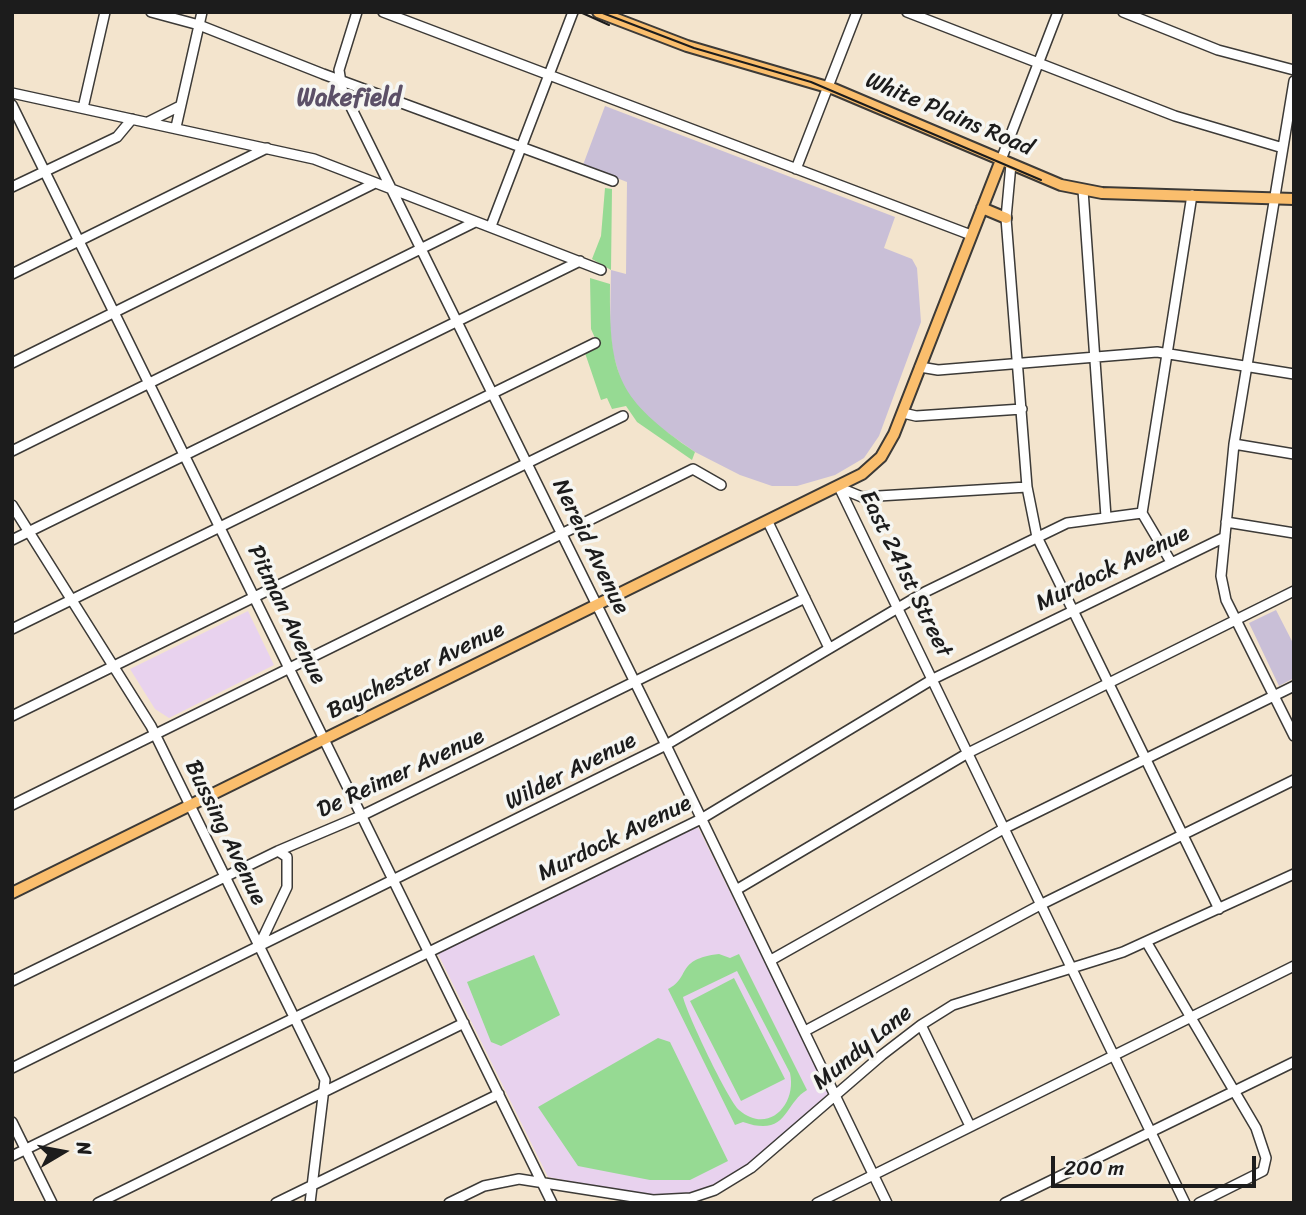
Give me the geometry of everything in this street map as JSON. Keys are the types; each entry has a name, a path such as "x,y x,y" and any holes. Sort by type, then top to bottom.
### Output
{"main road":[{"name":"White Plains Road","path":"598,12 687,47 828,87 1006,162 1083,190 1294,199"},
{"name":"East 241st Street","path":"839,487 862,474 881,457 902,413 982,208 1006,162"},
{"path":"982,208 1006,218"},
{"name":"Baychester Avenue","path":"12,893 839,487"}],"street":[{"path":"83,108 105,12"},
{"path":"150,12 200,25 339,80 613,181"},
{"path":"176,127 202,12"},
{"path":"339,80 339,70 356,12"},
{"path":"383,12 971,235"},
{"path":"491,226 573,12"},
{"path":"796,169 857,12"},
{"path":"906,12 1175,116 1283,148"},
{"name":"East 241st Street","path":"1006,162 1038,62 1058,12"},
{"path":"1124,12 1218,50 1294,70"},
{"name":"Nereid Avenue","path":"339,80 806,1031 887,1203"},
{"path":"1294,81 1292,106 1234,444 1226,522 1223,593 1294,736"},
{"path":"12,93 314,159 601,270"},
{"name":"Pitman Avenue","path":"12,105 256,596 552,1203"},
{"path":"148,122 180,106"},
{"path":"12,187 117,137 132,119"},
{"path":"12,274 267,148"},
{"path":"1006,162 1006,218 1027,487 1037,537 1219,909"},
{"path":"12,363 375,183"},
{"path":"1083,190 1106,517"},
{"path":"1171,562 1142,513 1192,195"},
{"path":"12,451 475,222"},
{"path":"12,540 580,261"},
{"path":"12,629 595,343"},
{"path":"920,367 935,370 1166,353 1294,374"},
{"path":"902,413 916,416 1022,409"},
{"path":"12,716 623,416"},
{"path":"1234,444 1294,454"},
{"path":"12,805 693,469 721,485"},
{"path":"839,487 850,495 862,497 1027,487"},
{"name":"East 241st Street","path":"839,487 1185,1203"},
{"name":"Bussing Avenue","path":"12,505 155,735 325,1080 310,1203"},
{"name":"Wilder Avenue","path":"12,1068 666,745 897,607 1037,537 1067,523 1142,513"},
{"path":"768,522 828,648"},
{"path":"1226,522 1294,533"},
{"name":"Murdock Avenue","path":"12,1156 701,818 933,679 1225,537"},
{"path":"736,890 968,753 1294,591"},
{"name":"De Reimer Avenue","path":"12,981 278,850 363,816 805,598"},
{"path":"771,960 1005,828 1294,686"},
{"path":"806,1031 1042,904 1294,780"},
{"path":"260,946 287,887 287,857 278,850"},
{"name":"Mundy Lane","path":"449,1203 498,1182 519,1179 637,1197 680,1200 726,1185 921,1025 967,999 1147,943 1294,874"},
{"path":"1147,943 1235,1090 1264,1146 1263,1171 1199,1203"},
{"path":"817,1203 1294,967"},
{"path":"98,1203 464,1023"},
{"path":"921,1025 970,1125"},
{"path":"1005,1203 1294,1062"},
{"path":"276,1203 499,1094"},
{"path":"12,1122 52,1203"},
{"path":"626,1203 637,1197"}],"shaded area":[{"path":"605,106 895,217 884,248 912,259 917,268 921,322 879,436 864,458 835,475 797,486 772,486 740,475 695,452 648,419 632,401 622,384 613,354 610,328 611,270 626,274 627,182 583,165"},
{"path":"1276,610 1294,645 1294,678 1279,686 1249,623"},
{"path":"248,611 274,665 169,718 155,709 130,669"},
{"path":"697,825 829,1093 730,1180 705,1192 683,1196 650,1196 548,1177 437,952"}],"green space":[{"path":"605,188 612,189 611,270 592,259 601,236"},
{"path":"590,278 610,284 612,342 623,383 649,416 695,452 692,460 637,422 626,406 612,409 607,398 601,400 585,353 599,347 591,329"},
{"path":"719,954 730,958 739,954 807,1090 783,1117 769,1126 743,1122 735,1125 668,989 675,985 690,964 705,956","holes":["737,971 790,1073 789,1096 778,1113 770,1118 760,1119 750,1117 739,1110 708,1056 683,997"]},
{"path":"534,955 560,1015 501,1046 491,1042 467,982"},
{"path":"734,978 785,1079 741,1101 690,1001"},
{"path":"658,1038 670,1042 728,1161 690,1180 650,1180 578,1166 538,1107"}],"railway":[{"path":"580,12 609,25"},
{"path":"600,12 694,48 811,82 1041,180"}],"district":[{"name":"Wakefield","path":"349,99"}]}
